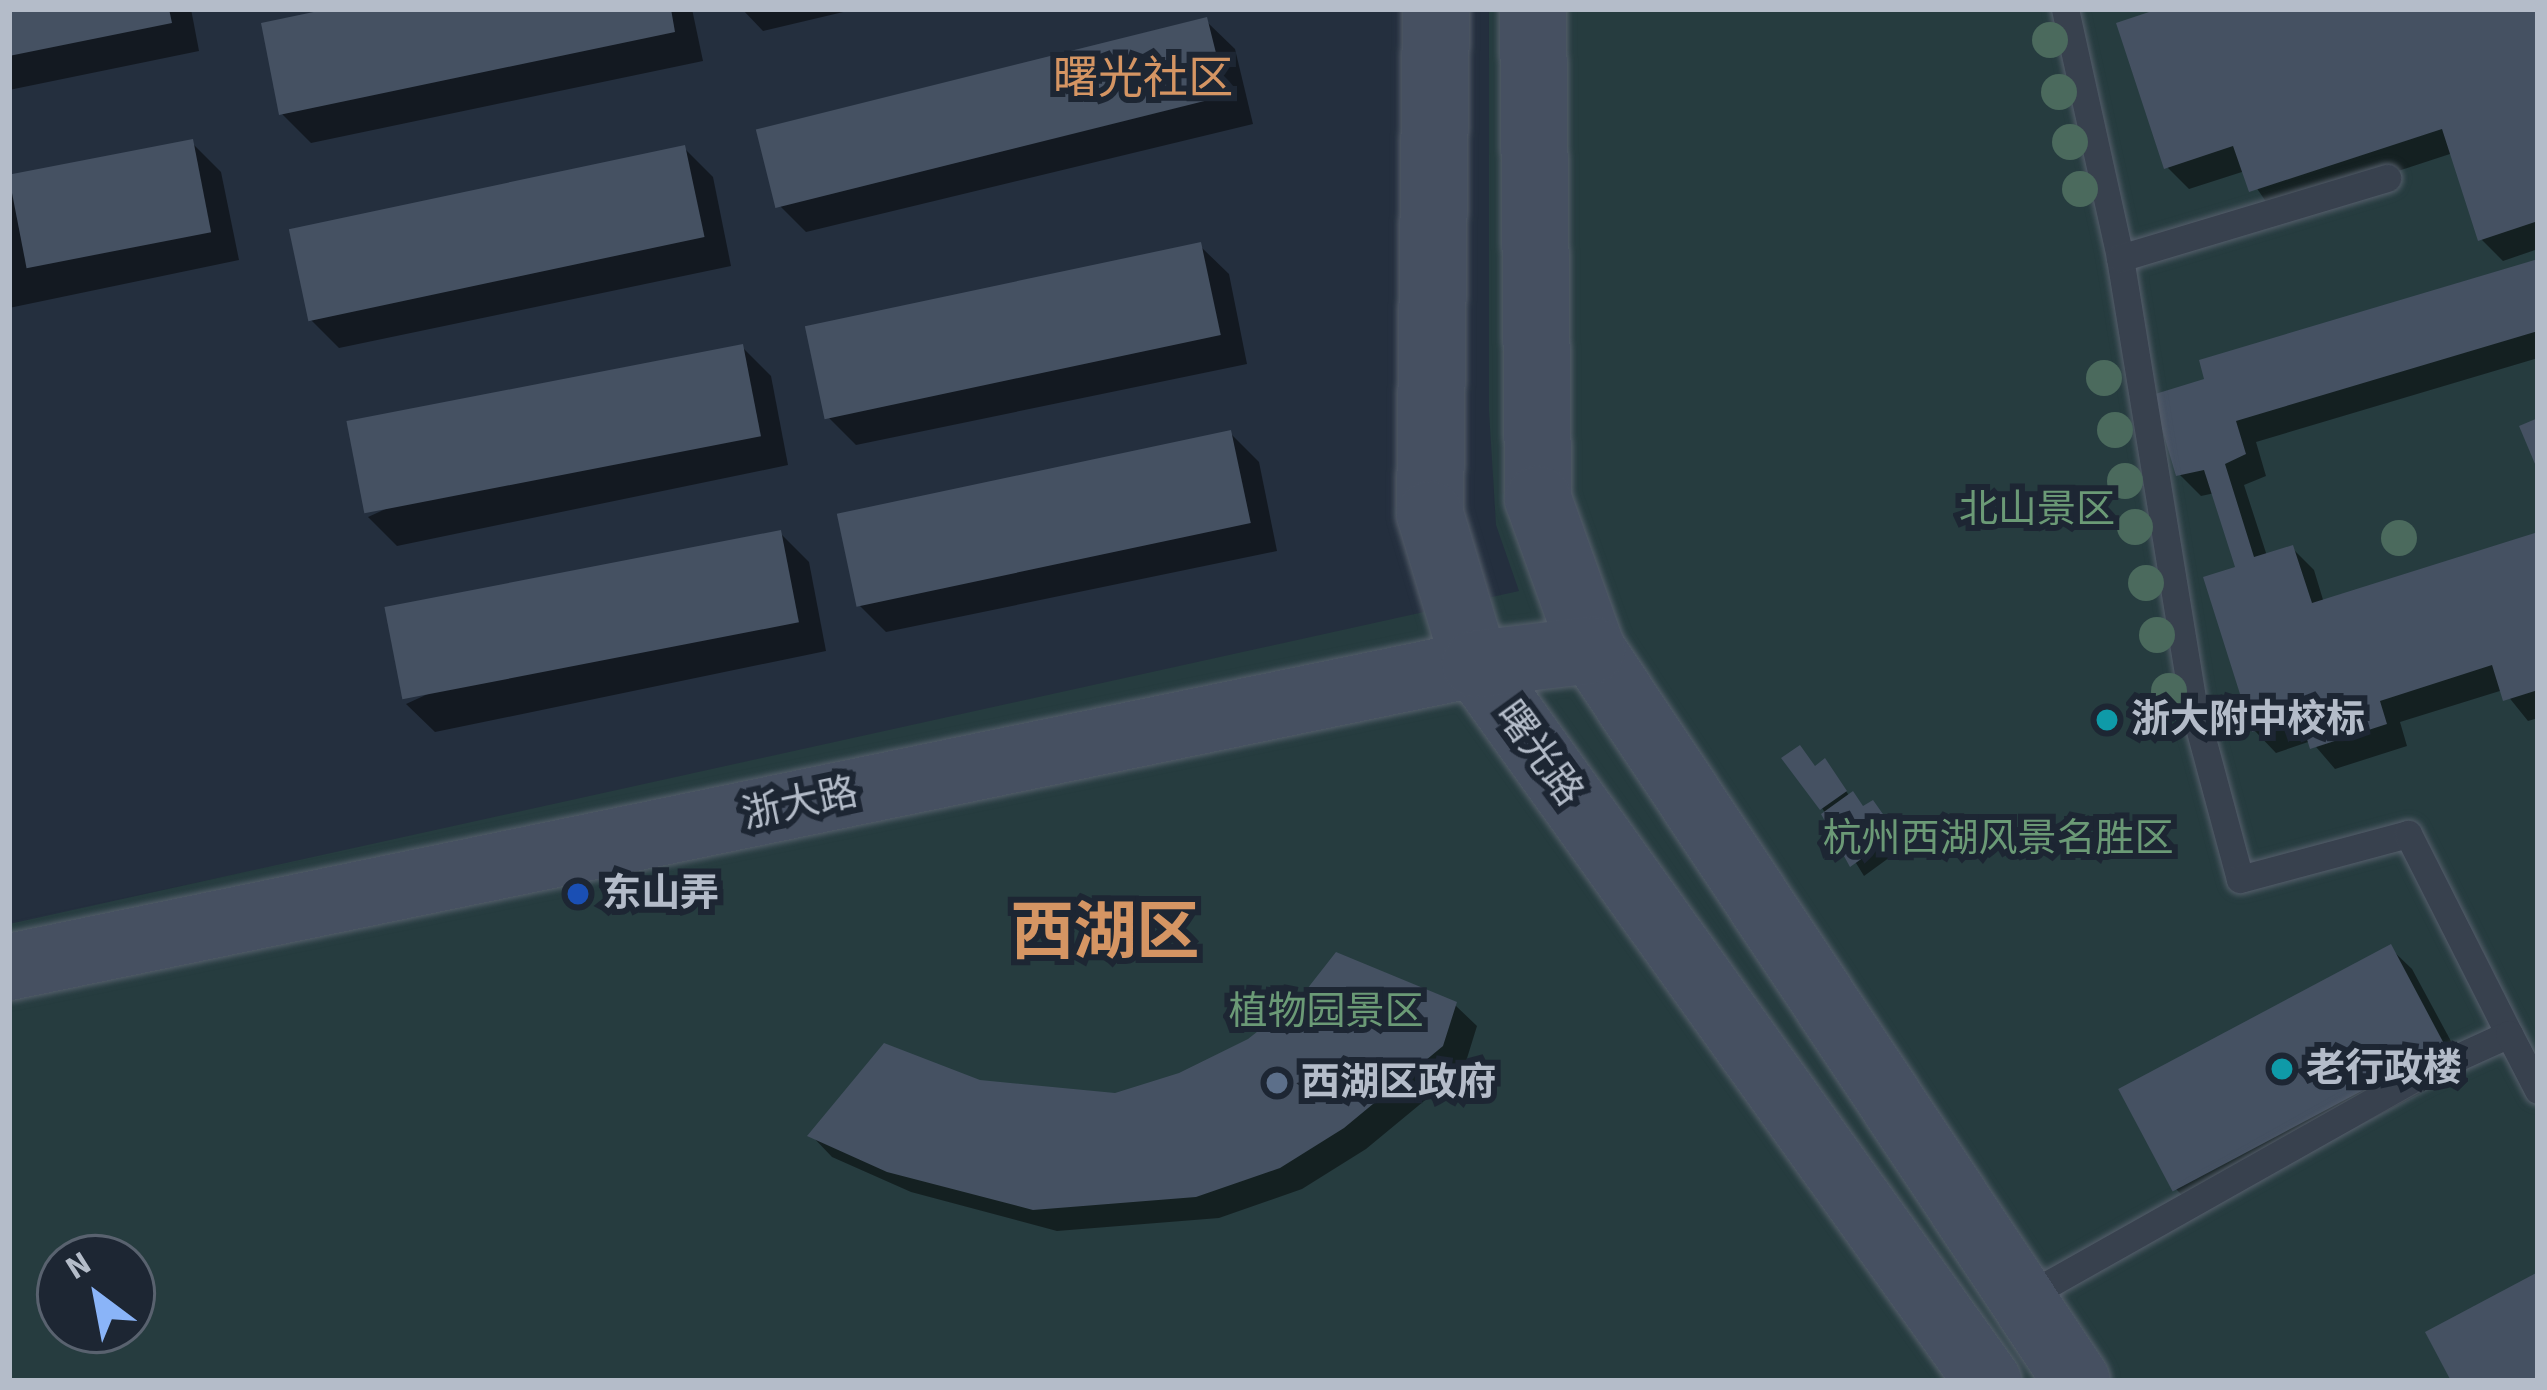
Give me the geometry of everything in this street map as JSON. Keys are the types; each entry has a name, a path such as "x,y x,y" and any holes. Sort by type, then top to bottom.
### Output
{"main road":[{"name":"曙光路","path":"1436,9 1430,514 1475,664 1988,1381"},
{"path":"1533,9 1538,499 1592,650 2077,1381"},
{"name":"浙大路","path":"9,967 1475,664 1592,650"}],"lane":[{"path":"2065,9 2120,259 2193,706 2240,879 2408,834 2538,1090"},
{"path":"2120,259 2386,178"},
{"path":"2022,1299 2423,1072 2509,1034"}],"green space":[{"name":"杭州西湖风景名胜区","path":"1489,9 2538,9 2538,1381 9,1381 9,924 1519,591 1496,525 1489,411"}],"building":[{"path":"9,9 169,9 172,23 9,56"},
{"path":"328,9 671,9 675,32 279,115 261,23"},
{"path":"2158,9 2538,9 2538,221 2478,241 2442,129 2249,192 2233,146 2164,169 2116,23"},
{"path":"1207,17 1227,96 775,208 756,129"},
{"path":"193,139 211,232 27,268 9,175"},
{"path":"685,145 705,237 308,321 289,229"},
{"path":"1201,242 1221,335 825,419 805,326"},
{"path":"2538,259 2538,331 2236,421 2246,454 2225,464 2254,557 2293,545 2312,603 2538,532 2538,690 2503,701 2492,665 2380,701 2387,724 2310,749 2300,717 2252,732 2203,577 2235,567 2204,470 2176,476 2152,395 2204,379 2199,360"},
{"path":"743,344 761,436 364,513 346,421"},
{"path":"2538,418 2538,471 2519,426"},
{"path":"1231,430 1251,523 857,607 837,514"},
{"path":"781,530 799,622 402,699 384,607"},
{"path":"1800,745 1815,766 1825,758 1847,791 1820,810 1781,758"},
{"path":"1853,791 1863,806 1873,800 1890,824 1880,830 1888,840 1850,867 1821,814"},
{"name":"老行政楼","path":"2391,944 2445,1046 2173,1191 2118,1089"},
{"name":"西湖区政府","path":"1336,952 1457,1002 1443,1046 1344,1128 1280,1168 1196,1197 1033,1210 887,1172 807,1136 884,1043 980,1080 1115,1093 1179,1073 1248,1039 1300,998"},
{"path":"2538,1272 2538,1381 2451,1381 2425,1332"}],"place":[{"name":"浙大附中校标","path":"2107,720"},
{"name":"东山弄","path":"578,894"},
{"name":"老行政楼","path":"2282,1069"},
{"name":"西湖区政府","path":"1277,1083"}],"district":[{"name":"曙光社区","path":"1143,80"},
{"name":"西湖区","path":"1105,933"}],"park label":[{"name":"北山景区","path":"2037,510"},
{"name":"植物园景区","path":"1326,1012"}]}
